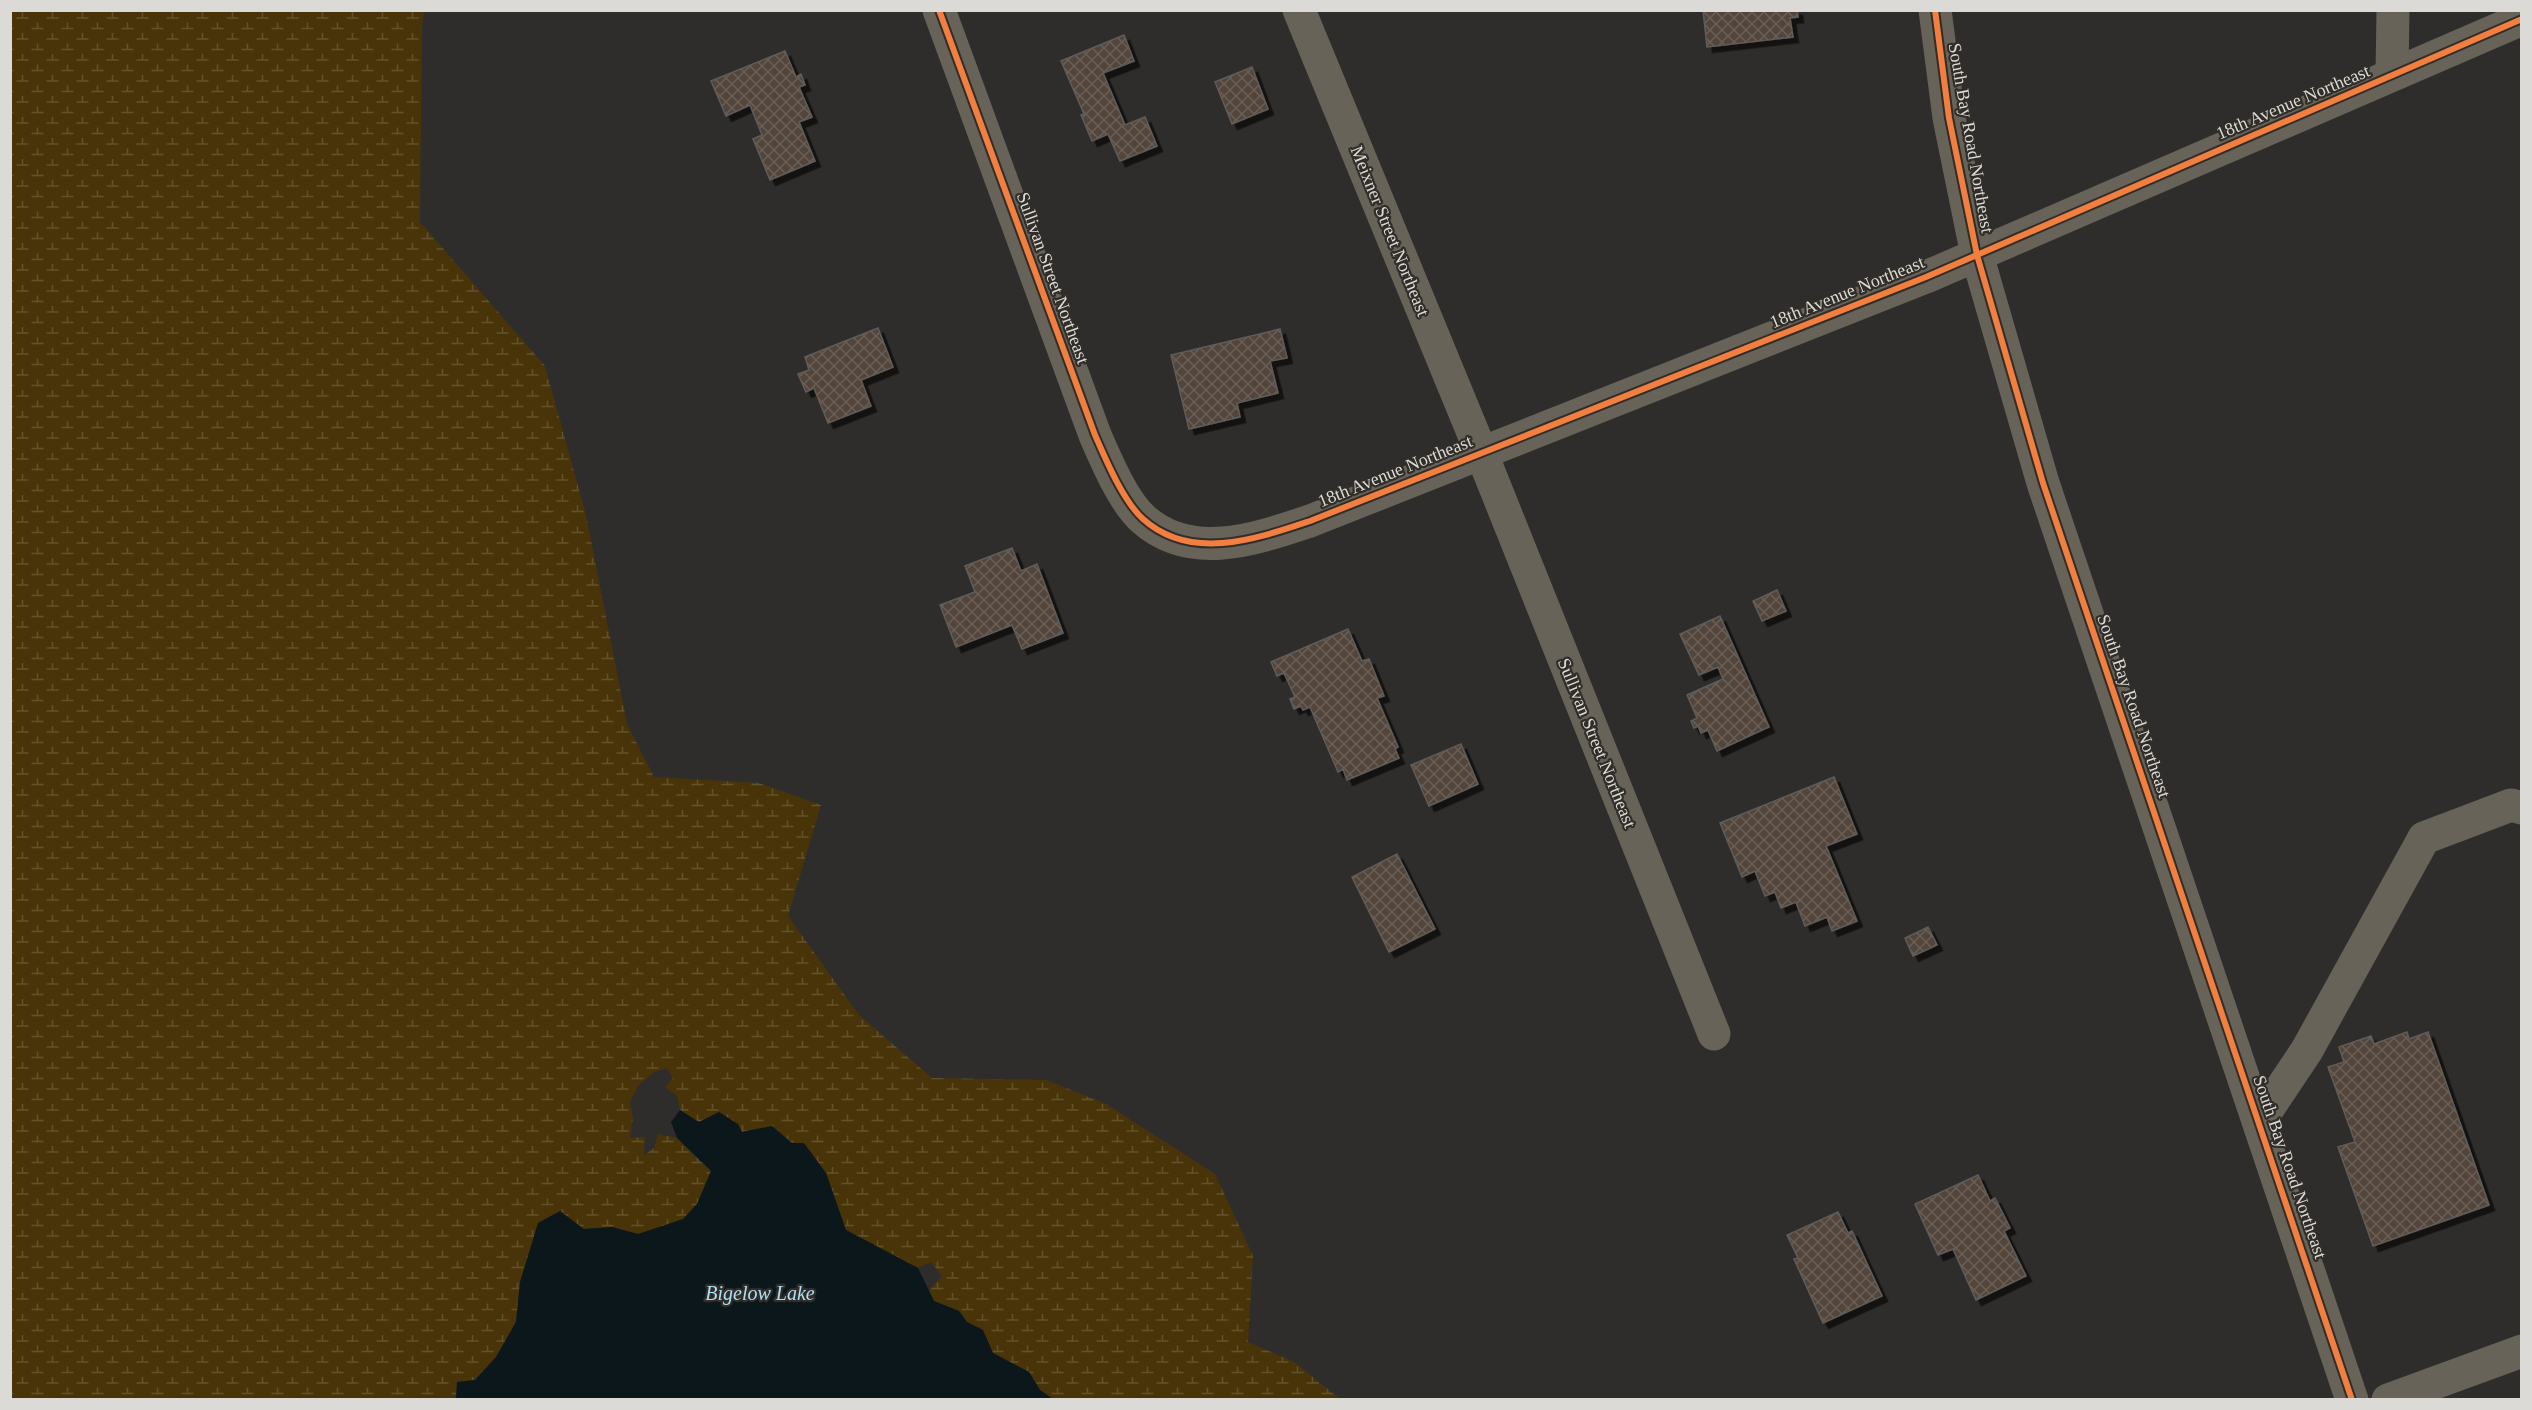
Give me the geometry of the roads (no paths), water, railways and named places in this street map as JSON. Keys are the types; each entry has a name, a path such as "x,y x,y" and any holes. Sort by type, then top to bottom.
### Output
{"street":[{"name":"Sullivan Street Northeast","path":"939,10 1095,435 1116,480 1142,518 1169,537"},
{"name":"Meixner Street Northeast","path":"1299,10 1481,452"},
{"name":"South Bay Road Northeast","path":"1935,10 1949,118 1977,255 2043,483 2352,1400"},
{"path":"2392,75 2393,10"},
{"name":"18th Avenue Northeast","path":"1169,537 1211,544 1256,539 1310,521 1926,277 2522,19"},
{"name":"Sullivan Street Northeast","path":"1481,452 1714,1034"},
{"path":"2259,1122 2307,1050 2424,838 2511,805 2522,808"},
{"path":"2388,1400 2522,1352"}],"water":[{"name":"Bigelow Lake","path":"680,1110 699,1122 719,1112 738,1124 742,1132 772,1126 792,1143 804,1143 826,1173 846,1230 918,1268 934,1301 959,1311 967,1322 983,1330 993,1353 1029,1372 1040,1390 1053,1399 456,1399 457,1382 475,1380 496,1357 516,1322 520,1282 538,1223 560,1211 584,1229 612,1227 638,1234 683,1219 697,1204 711,1171 677,1138 671,1122"}]}
